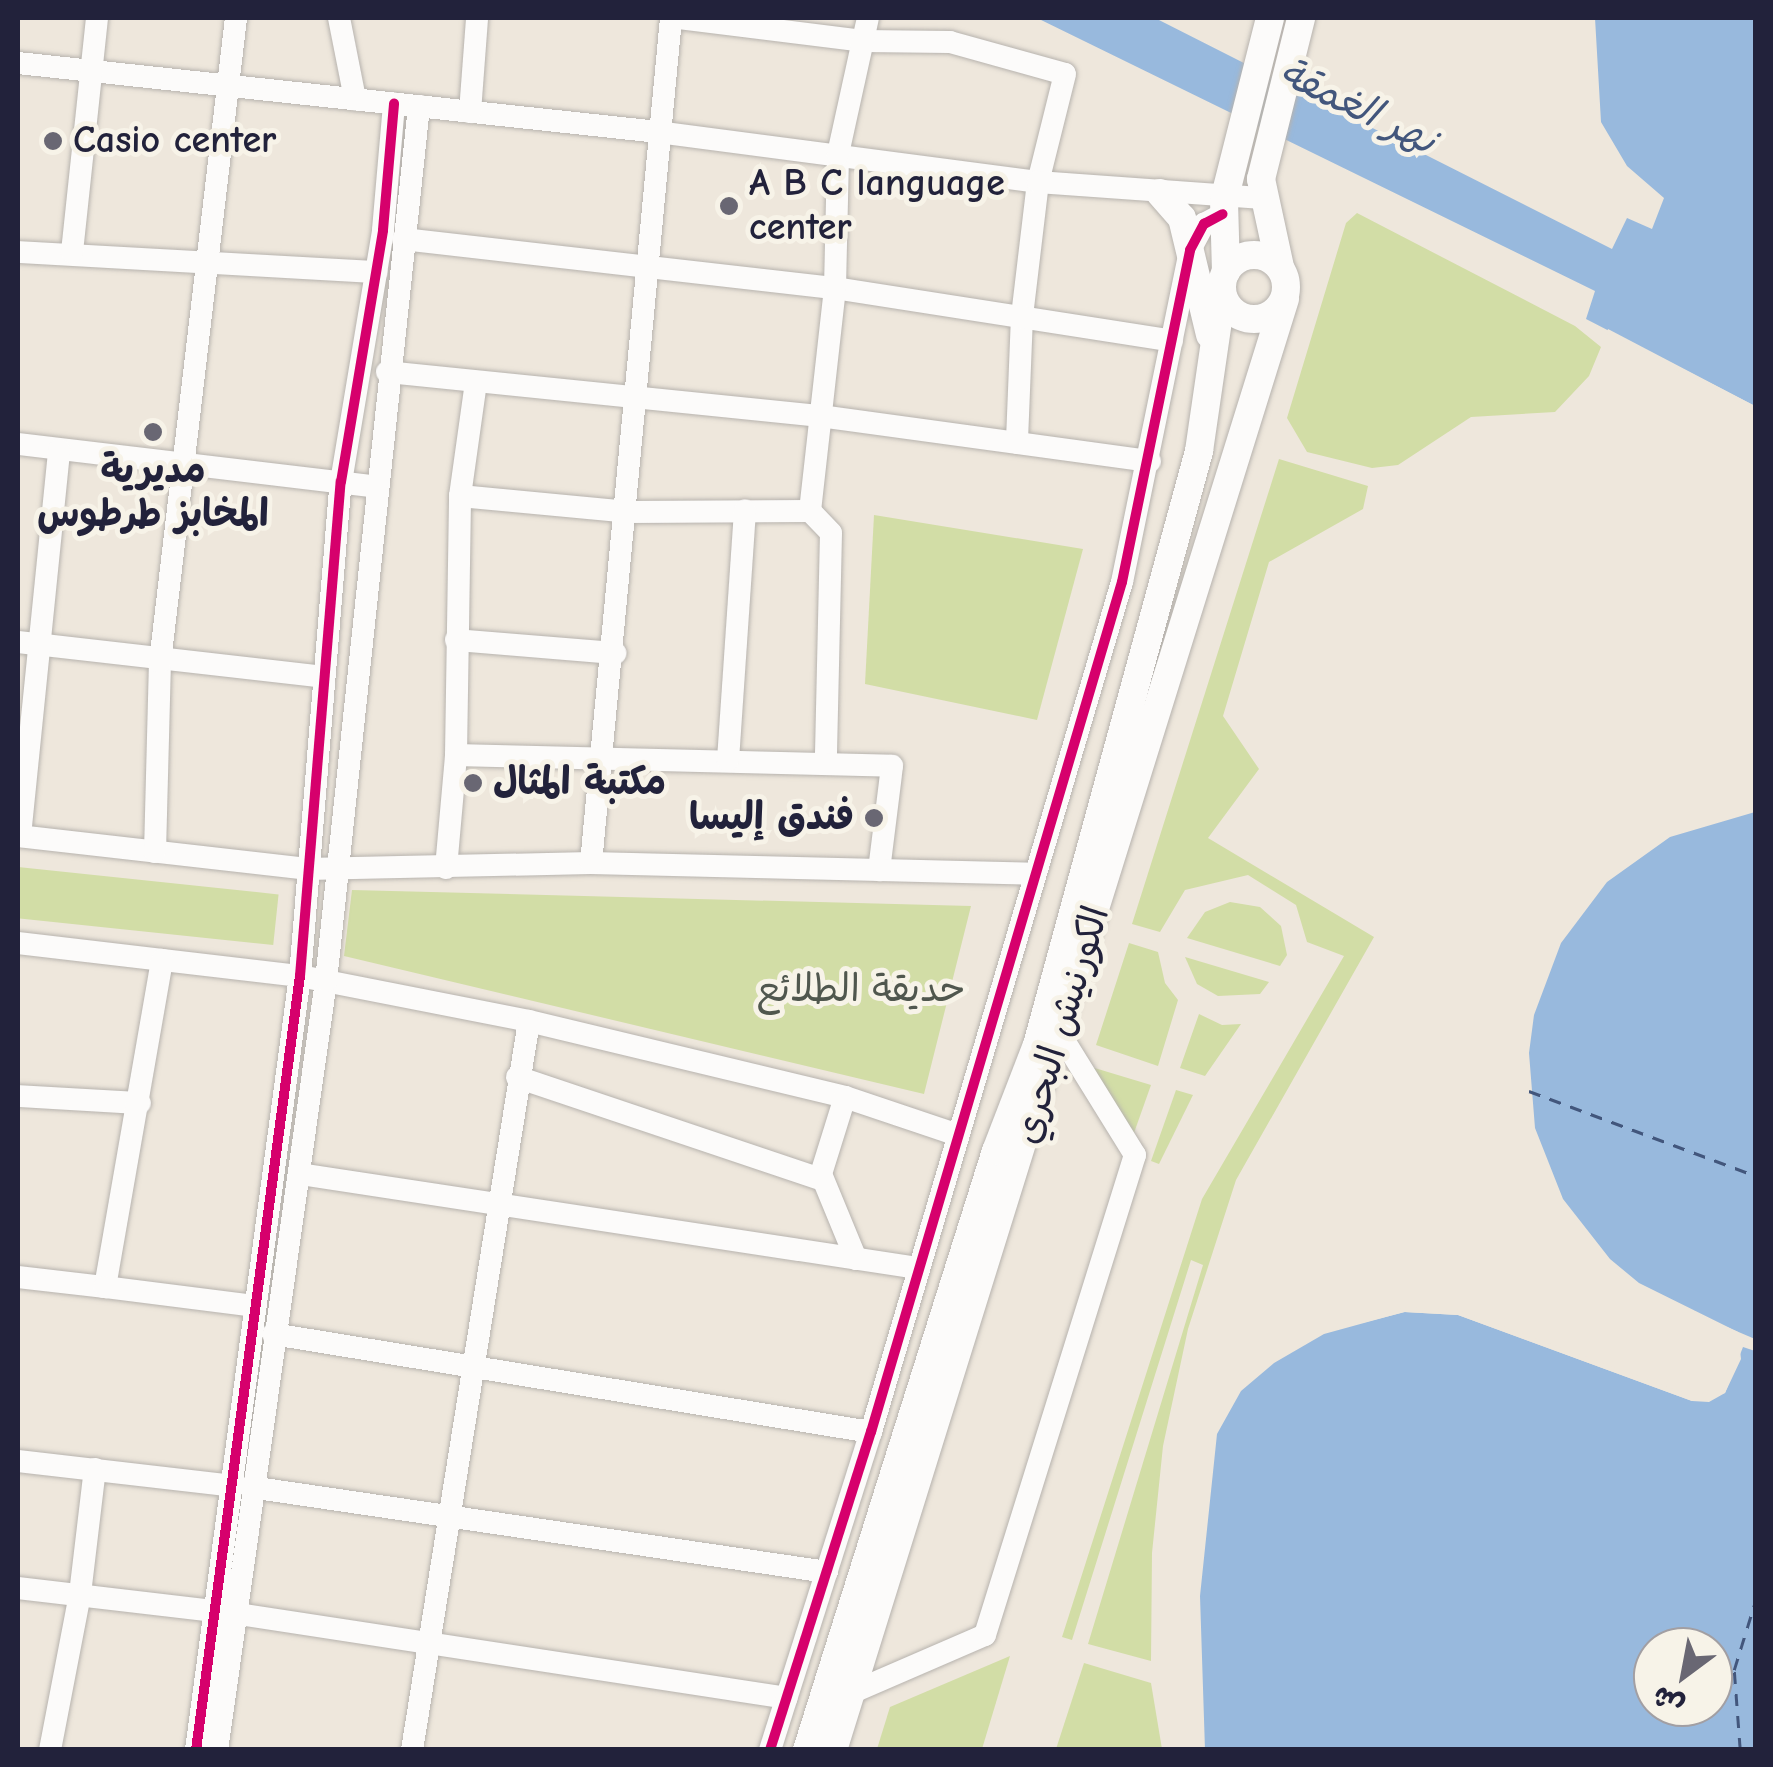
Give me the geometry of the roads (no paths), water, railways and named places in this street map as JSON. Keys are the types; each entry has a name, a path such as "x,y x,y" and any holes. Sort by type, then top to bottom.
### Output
{"main road":[{"path":"1280,267 1270,259 1245,256 1224,283 1235,314 1258,320 1285,300 1280,267 1262,188 1300,18"},
{"name":"الكورنيش البحري","path":"807,1750 996,1151 1036,1045 1199,451 1224,283 1224,207 1267,29"},
{"path":"1160,194 1182,218 1215,355"},
{"name":"الكورنيش البحري","path":"834,1750 1060,1034 1285,300"}],"street":[{"path":"72,252 97,18"},
{"path":"155,852 160,662 187,462 236,18"},
{"path":"339,18 355,98"},
{"path":"470,112 476,18"},
{"path":"590,863 628,512 670,18"},
{"path":"679,18 863,41 950,42 1065,74 1038,182 1022,316 1017,442"},
{"path":"810,511 834,288 838,154 868,18"},
{"path":"18,63 658,132 1038,182 1160,194 1224,207"},
{"path":"196,1750 239,1486 255,1306 300,976 341,482 376,272 394,103"},
{"path":"239,1486 273,1334 326,981 387,372 419,106"},
{"path":"770,1750 872,1432 956,1134 1122,582 1150,461 1190,250 1204,224 1224,207 1262,188"},
{"path":"403,240 834,288 1172,341"},
{"path":"18,252 207,258 376,272"},
{"path":"387,372 635,401 820,416 1150,461"},
{"path":"446,868 456,755 460,496 476,382"},
{"path":"18,444 376,487"},
{"path":"59,450 29,644 18,836 307,869 590,863 1034,874"},
{"path":"460,496 628,512 810,511 831,533 826,761"},
{"path":"728,760 745,511"},
{"path":"456,640 614,653"},
{"path":"29,644 160,662 324,677"},
{"path":"456,755 826,761 892,766 879,870"},
{"path":"18,942 300,976 530,1021 846,1097 956,1134"},
{"path":"104,1287 140,1102 162,960"},
{"path":"412,1750 495,1204 530,1021"},
{"path":"852,1693 985,1634 1135,1155 1060,1034"},
{"path":"517,1078 823,1180"},
{"path":"18,1096 140,1102"},
{"path":"846,1097 823,1180 856,1259"},
{"path":"300,1174 917,1268"},
{"path":"18,1277 255,1306"},
{"path":"273,1334 872,1432"},
{"path":"18,1461 448,1514 827,1572"},
{"path":"50,1750 80,1594 94,1469"},
{"path":"18,1588 221,1611 787,1698"},
{"path":"217,1750 221,1611"}],"water":[{"path":"1037,18 1155,18 1612,249 1627,218 1652,229 1664,198 1627,166 1601,122 1595,18 1755,18 1755,406 1586,319 1595,291"},
{"path":"1755,812 1755,1749 1205,1750 1200,1596 1217,1434 1241,1391 1274,1363 1324,1334 1404,1312 1458,1315 1692,1401 1725,1393 1741,1359 1738,1332 1639,1283 1610,1259 1563,1199 1535,1128 1529,1053 1534,1015 1561,943 1607,882 1670,837"}],"place":[{"name":"Casio center","path":"53,141"},
{"name":"A B C language center","path":"729,206"},
{"name":"مديرية المخابز طرطوس","path":"153,432"},
{"name":"مكتبة المثال","path":"473,783"},
{"name":"فندق إليسا","path":"874,818"}],"water label":[{"name":"نهر الغمقة","path":"1358,106"}],"park label":[{"name":"حديقة الطلائع","path":"861,990"}]}
